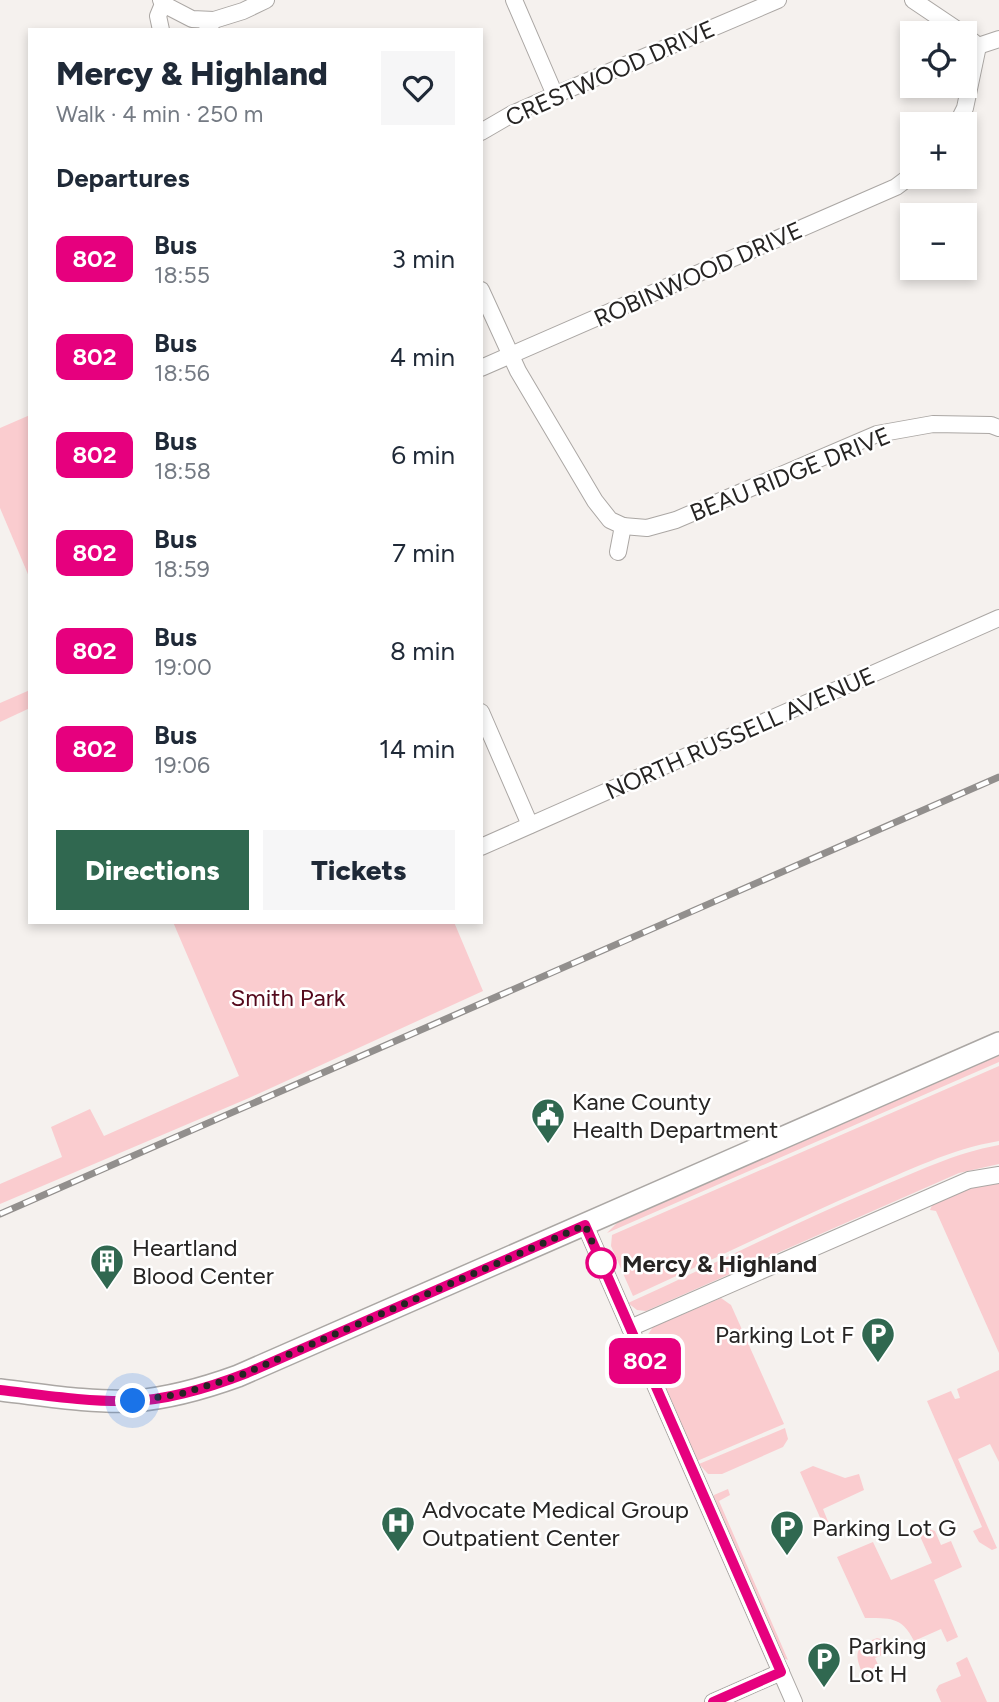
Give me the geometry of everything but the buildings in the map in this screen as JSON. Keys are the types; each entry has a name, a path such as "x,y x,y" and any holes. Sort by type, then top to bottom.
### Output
{"street":[{"path":"161,28 158,16 162,2 192,19 211,25 266,0"},
{"path":"514,0 555,95"},
{"name":"CRESTWOOD DRIVE","path":"483,131 512,114 778,0"},
{"path":"913,0 944,21"},
{"path":"963,112 978,46 999,39"},
{"name":"ROBINWOOD DRIVE","path":"483,367 900,184"},
{"path":"483,293 518,371 595,501 610,520 623,526 618,552"},
{"name":"BEAU RIDGE DRIVE","path":"623,526 647,528 676,520 877,434 933,424 996,421"},
{"name":"NORTH RUSSELL AVENUE","path":"483,846 999,618"},
{"path":"483,717 530,825"},
{"path":"0,1390 92,1400 133,1401 180,1394 247,1373 999,1043"},
{"path":"630,1328 969,1180 999,1175"},
{"path":"585,1225 794,1702"},
{"path":"713,1702 781,1672"}],"green space":[{"path":"28,416 28,574 0,508 0,428"},
{"path":"28,691 28,709 0,722 0,703"},
{"name":"Smith Park","path":"174,924 455,924 483,991 249,1098 0,1204 0,1184 62,1157 51,1127 90,1109 104,1136 239,1076"},
{"path":"999,1055 999,1062 607,1233 617,1223"},
{"path":"999,1066 999,1141 964,1149 913,1168 633,1296 611,1246 612,1235"},
{"path":"999,1145 999,1164 959,1173 646,1311 637,1310 628,1303 811,1217 904,1177 950,1158"},
{"path":"999,1182 999,1353 936,1211 930,1210 933,1203 966,1189"},
{"path":"721,1298 731,1305 784,1424 697,1461 647,1346 647,1336 653,1327"},
{"path":"999,1370 999,1462 990,1444 958,1459 997,1548 992,1550 979,1542 973,1531 982,1527 927,1401 951,1391 955,1399 960,1398 957,1389"},
{"path":"785,1428 788,1439 783,1447 722,1474 708,1474 699,1464"},
{"path":"813,1466 845,1478 859,1474 864,1490 823,1509 831,1529 826,1531 800,1472"},
{"path":"728,1489 730,1495 719,1501 788,1660 783,1658 714,1499 714,1495"},
{"path":"929,1529 935,1531 941,1545 951,1541 962,1567 934,1580 958,1637 947,1642 941,1629 914,1641 904,1627 894,1620 865,1618 837,1557 873,1542 891,1580 932,1563 919,1534"},
{"path":"877,1638 892,1642 896,1649 875,1658 880,1669 864,1677 858,1653 863,1645"},
{"path":"967,1657 987,1702 941,1702 936,1690 939,1685 961,1676 956,1663"}],"railway":[{"path":"0,1214 999,777"}],"bus line":[{"name":"802","path":"0,1390 92,1400 133,1401 180,1394 247,1373 585,1225 781,1672 713,1702"}],"place":[{"name":"Kane County Health Department","path":"548,1145"},
{"name":"Mercy & Highland","path":"601,1263"},
{"name":"Heartland Blood Center","path":"107,1291"},
{"name":"Parking Lot F","path":"878,1364"},
{"name":"Advocate Medical Group Outpatient Center","path":"398,1553"},
{"name":"Parking Lot G","path":"787,1557"},
{"name":"Parking Lot H","path":"824,1689"}],"route":[{"path":"133,1401 180,1394 239,1376 585,1225 601,1263"}]}
